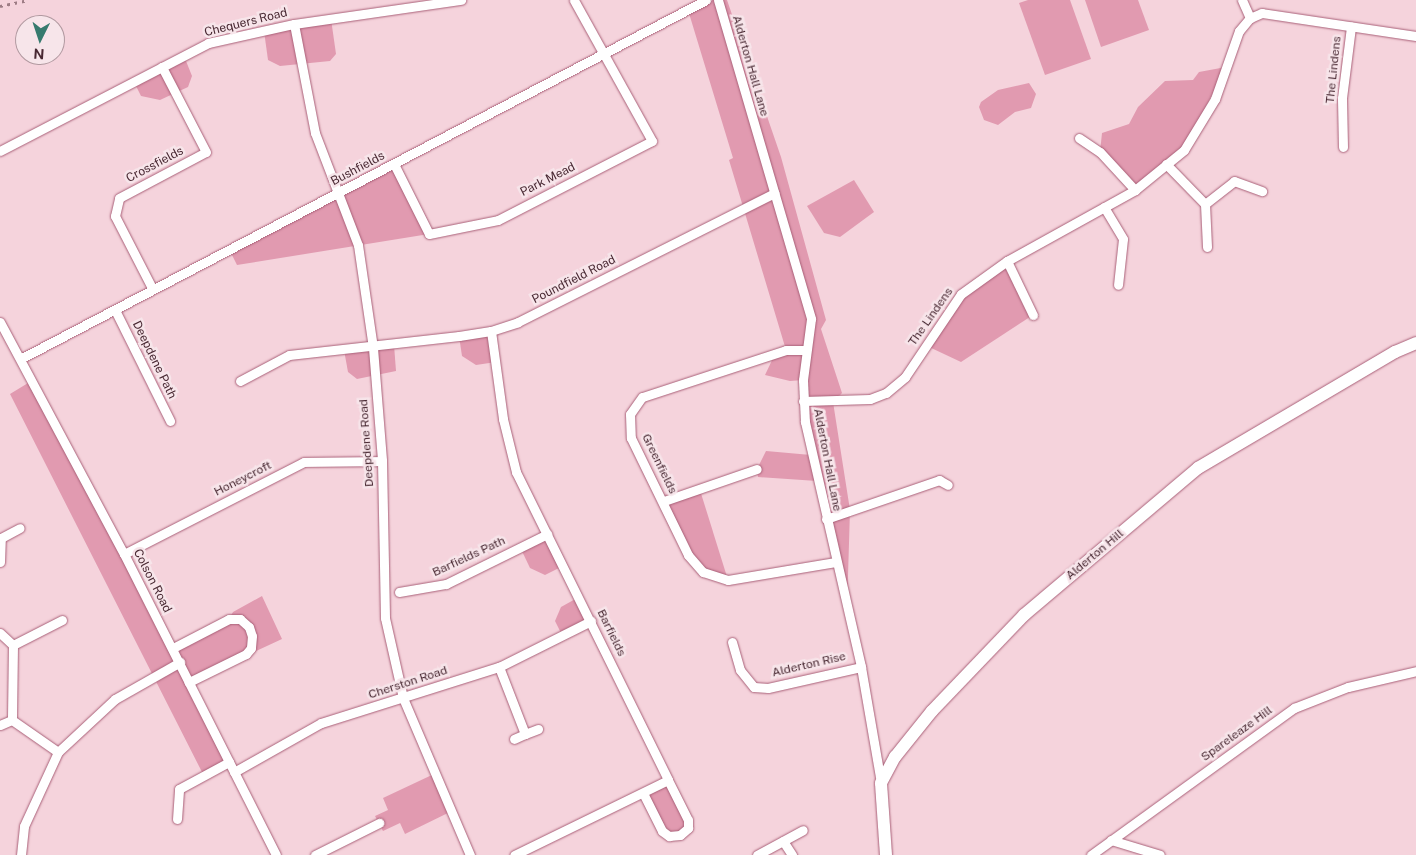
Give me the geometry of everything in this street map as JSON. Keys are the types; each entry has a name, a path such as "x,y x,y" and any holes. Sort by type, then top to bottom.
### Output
{"street":[{"name":"Chequers Road","path":"0,151 208,44 294,24 461,0"},
{"path":"574,0 604,52"},
{"name":"Bushfields","path":"22,358 115,310 152,288 339,193 706,0"},
{"name":"Alderton Hall Lane","path":"718,0 811,319 806,350 803,402 804,422 835,562 861,667 881,782"},
{"path":"1242,0 1250,18"},
{"name":"The Lindens","path":"803,402 870,399 886,393 905,377 961,294 1007,262 1135,190 1184,150 1215,99 1238,31 1250,18 1262,13 1416,36"},
{"name":"Deepdene Road","path":"294,24 315,133 358,245 373,348 382,461 385,618 403,698 470,855"},
{"name":"The Lindens","path":"1343,147 1342,98 1351,27"},
{"name":"Park Mead","path":"394,164 429,234 498,220 652,141 604,52"},
{"name":"Crossfields","path":"152,288 114,216 119,198 206,152 162,68"},
{"path":"1079,138 1100,152 1135,190"},
{"path":"1166,164 1205,204 1207,247"},
{"path":"1205,204 1234,181 1262,191"},
{"name":"Poundfield Road","path":"373,348 492,331 518,322 774,193"},
{"path":"1104,207 1123,239 1118,285"},
{"path":"1007,262 1033,315"},
{"name":"Deepdene Path","path":"115,310 170,421"},
{"name":"Colson Road","path":"0,322 22,358 173,648 276,855"},
{"name":"Barfields","path":"492,331 503,419 516,472 688,820 688,828 680,835 669,836 662,831 642,793"},
{"name":"Alderton Hill","path":"881,782 895,757 932,711 1024,615 1198,468 1395,352 1416,343"},
{"path":"240,381 289,355 373,348"},
{"name":"Greenfields","path":"806,350 786,350 642,397 630,414 631,438 664,501 688,555 702,572 728,580 835,562"},
{"name":"Honeycroft","path":"124,554 304,462 382,461"},
{"path":"664,501 757,469"},
{"path":"826,519 939,480 948,485"},
{"path":"0,562 1,538 20,528"},
{"name":"Barfields Path","path":"400,592 446,584 547,534"},
{"path":"173,648 229,619 240,619 249,627 252,636 251,648 246,654 189,682"},
{"path":"13,644 62,620"},
{"name":"Cherston Road","path":"234,772 321,723 499,667 591,621"},
{"path":"0,633 13,644"},
{"name":"Alderton Rise","path":"732,642 740,670 754,687 768,688 861,667"},
{"path":"12,720 13,644"},
{"path":"21,855 24,826 58,752 115,699 180,662"},
{"path":"499,667 525,734"},
{"name":"Spareleaze Hill","path":"1091,855 1294,708 1348,687 1416,671"},
{"path":"0,725 12,720"},
{"path":"12,720 58,752"},
{"path":"514,738 538,729"},
{"path":"177,819 179,790 229,762"},
{"path":"514,855 668,780"},
{"path":"881,782 886,855"},
{"path":"315,855 379,823"},
{"path":"757,855 803,830"},
{"path":"1111,840 1160,855"},
{"path":"783,841 792,855"}],"shaded area":[{"path":"706,0 727,0 781,157 826,320 821,329 842,393 833,402 850,510 847,609 817,481 758,477 757,469 766,451 811,455 803,380 790,381 765,375 775,354 786,350 729,160 733,158 688,10"},
{"path":"1028,0 1070,0 1091,59 1045,75 1019,3"},
{"path":"1085,0 1138,0 1149,30 1101,47"},
{"path":"331,19 336,54 330,61 280,66 268,60 264,31"},
{"path":"184,56 192,76 188,87 160,100 141,96 134,82"},
{"path":"1226,67 1184,150 1135,190 1100,152 1102,133 1129,124 1138,107 1165,81 1193,80 1199,72"},
{"path":"1029,83 1036,94 1031,108 1015,112 998,125 984,120 979,107 981,102 998,90"},
{"path":"394,164 429,234 237,265 229,249"},
{"path":"854,180 874,212 840,237 824,233 807,206"},
{"path":"1007,261 1033,315 961,362 927,346 961,294"},
{"path":"491,331 496,362 476,365 462,356 459,336"},
{"path":"394,345 396,371 357,379 348,372 344,350"},
{"path":"33,380 173,648 229,619 233,612 262,596 282,639 189,682 229,762 204,776 10,394"},
{"path":"699,487 728,580 703,572 688,555 664,501"},
{"path":"547,534 563,566 545,575 530,568 520,547"},
{"path":"579,597 591,621 562,635 555,621 561,607"},
{"path":"434,774 452,811 405,834 400,823 383,831 375,816 388,810 383,798"},
{"path":"668,780 688,828 669,836 643,793"}],"railway":[{"path":"0,6 28,0"}]}
